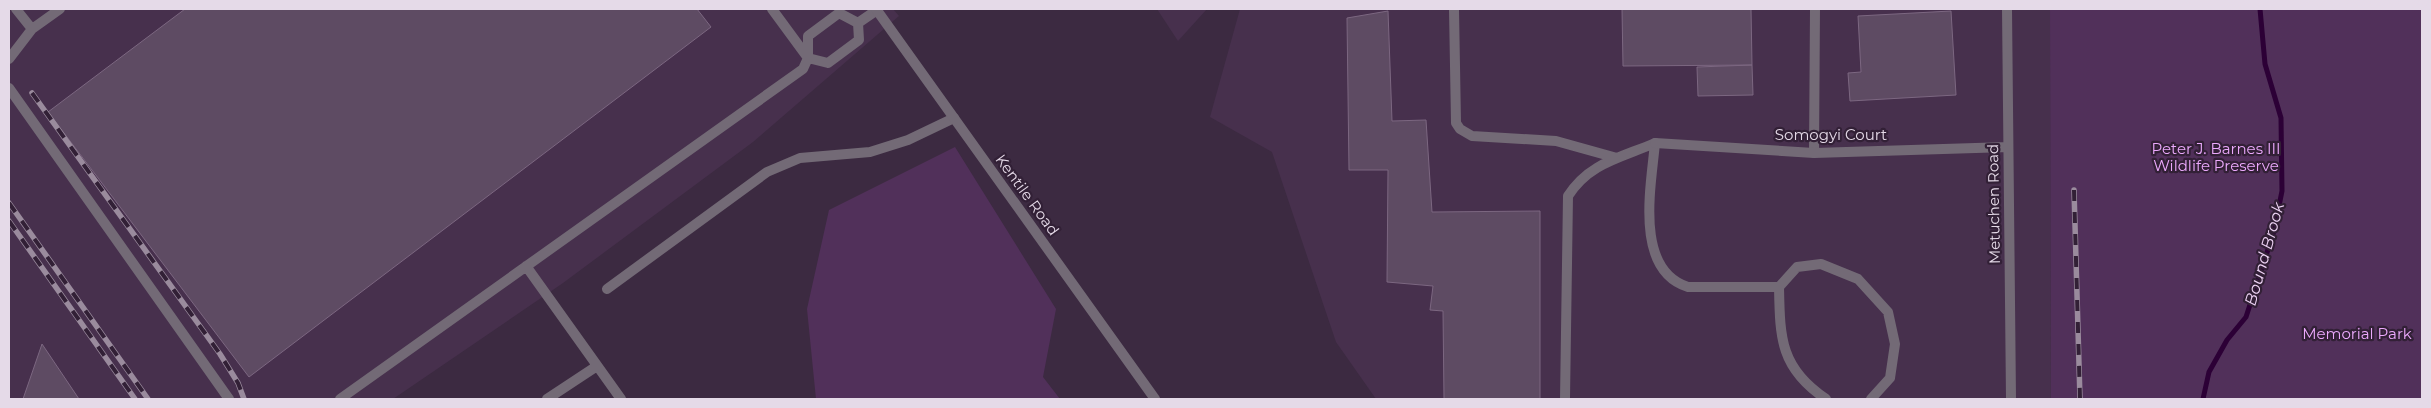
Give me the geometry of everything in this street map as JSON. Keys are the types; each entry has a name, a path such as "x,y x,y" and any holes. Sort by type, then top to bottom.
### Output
{"street":[{"path":"16,9 32,29"},
{"path":"9,59 32,29 60,9"},
{"path":"772,9 808,58 828,63 859,40 858,24"},
{"path":"858,24 876,9"},
{"name":"Kentile Road","path":"876,9 1155,399"},
{"path":"1454,9 1456,123 1460,129 1472,136 1556,141 1618,158"},
{"path":"1814,153 1815,9"},
{"name":"Metuchen Road","path":"2007,9 2010,399"},
{"path":"340,399 803,69 808,58 808,36 837,11 858,24"},
{"path":"9,88 229,399"},
{"path":"606,288 767,172 800,158 870,152 908,140 954,118"},
{"path":"1565,399 1568,196 1578,180 1600,164 1654,143 1650,193 1651,238 1655,258 1660,268 1679,284 1688,287 1779,287"},
{"name":"Somogyi Court","path":"1654,143 1814,153 2008,147"},
{"path":"1826,399 1812,389 1787,358 1780,331 1779,287 1797,267 1821,264 1858,279 1888,312 1895,344 1890,378 1871,399"},
{"path":"526,266 621,399"},
{"path":"547,399 597,366"}],"shaded area":[{"path":"9,9 893,9 899,16 753,142 563,283 393,399 9,399"},
{"path":"1157,9 1207,9 1178,41"},
{"path":"1240,9 2050,9 2051,399 1376,399 1336,342 1272,152 1210,117"}],"green space":[{"path":"2050,9 2422,9 2422,399 2051,399"},
{"path":"955,147 1056,309 1043,377 1060,399 816,399 807,309 829,210"}],"building":[{"path":"185,9 697,9 711,27 249,377 48,112"},
{"path":"1622,9 1751,9 1752,65 1623,66"},
{"path":"1388,11 1392,121 1426,120 1432,212 1540,211 1540,399 1444,399 1443,311 1430,310 1433,286 1387,282 1388,170 1349,170 1347,18"},
{"path":"1951,11 1956,95 1850,101 1848,73 1861,72 1858,16"},
{"path":"1752,65 1753,95 1698,96 1697,67"},
{"path":"42,344 79,399 23,399"}],"waterway":[{"name":"Bound Brook","path":"2203,399 2209,372 2227,340 2246,317 2274,231 2282,191 2281,118 2265,64 2260,9"}],"railway":[{"path":"32,93 220,354 238,383 244,399"},
{"path":"2074,190 2080,399"},
{"path":"9,203 148,399"},
{"path":"9,221 135,399"}],"park label":[{"name":"Peter J. Barnes III Wildlife Preserve","path":"2216,158"},
{"name":"Memorial Park","path":"2357,334"}]}
